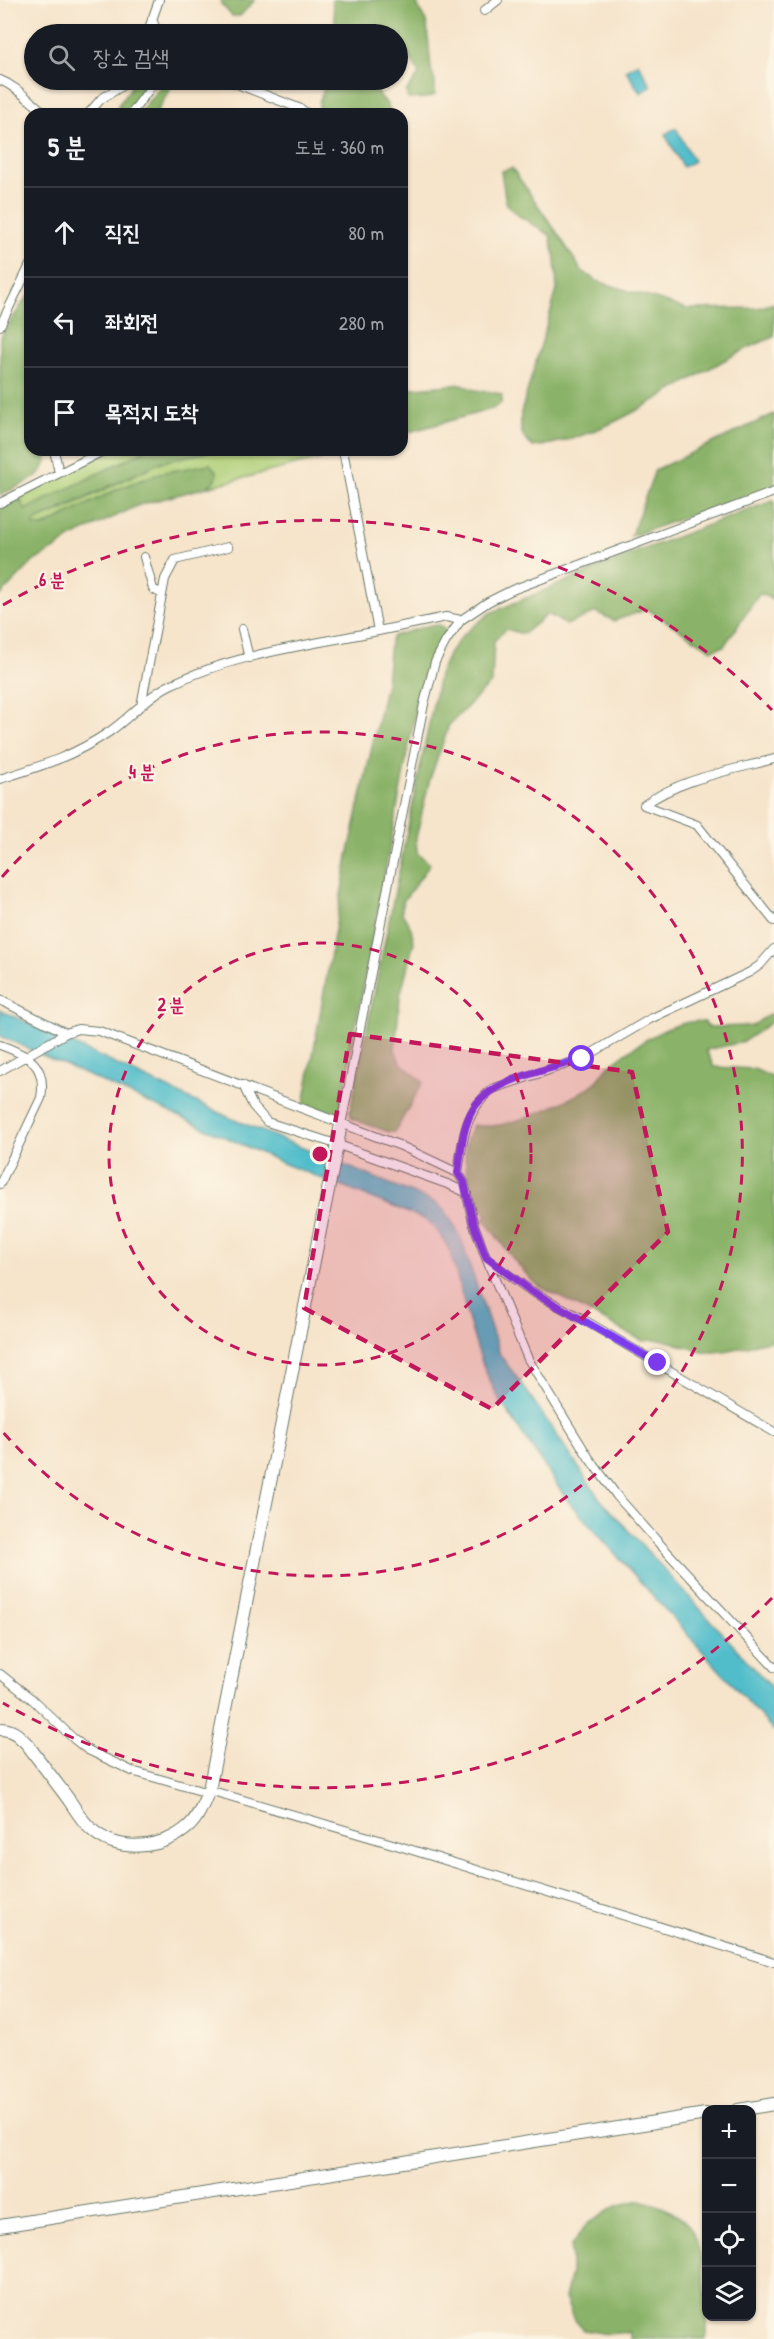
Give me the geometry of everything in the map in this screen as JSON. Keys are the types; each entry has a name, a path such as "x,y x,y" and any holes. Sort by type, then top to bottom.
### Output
{"street":[{"path":"150,24 159,0"},
{"path":"484,11 498,0"},
{"path":"152,19 154,24"},
{"path":"0,80 14,87 38,108"},
{"path":"93,108 101,99 116,90"},
{"path":"135,108 149,90"},
{"path":"253,90 298,108"},
{"path":"0,326 24,277"},
{"path":"55,456 59,472"},
{"path":"0,503 92,456"},
{"path":"344,456 378,631"},
{"path":"0,1729 7,1729 17,1734 93,1831 114,1842 139,1846 152,1845 178,1834 190,1825 199,1813 208,1792 424,704 435,662 461,620 488,602 512,590 774,492"},
{"path":"141,706 165,579 175,560 228,547"},
{"path":"144,557 153,589 162,594"},
{"path":"0,779 65,758 110,731 167,686 188,676 249,658 446,616 461,620"},
{"path":"242,629 249,658"},
{"path":"774,759 684,784 661,793 644,805 698,825 774,921"},
{"path":"458,1173 465,1131 472,1111 492,1089 596,1052 650,1019 750,972 760,965 774,949"},
{"path":"0,1000 63,1035"},
{"path":"0,1071 63,1035 78,1029 99,1031 401,1146 458,1173 464,1182 473,1222 486,1257 528,1359 589,1458 617,1496 774,1667"},
{"path":"0,1045 30,1054 39,1071 43,1086 41,1098 0,1184"},
{"path":"243,1085 253,1106 267,1122 336,1144 450,1185 466,1193"},
{"path":"486,1257 531,1291 774,1432"},
{"path":"0,1674 33,1700 74,1740 88,1750 132,1771 375,1839 774,1962"},
{"path":"756,2106 774,2104"},
{"path":"0,2226 702,2116"}],"highlighted area":[{"path":"350,1034 632,1072 668,1232 492,1409 304,1308"}],"green space":[{"path":"221,0 254,1 240,16 232,16 221,4"},
{"path":"332,0 415,0 427,24 435,95 408,99 406,92 419,74 408,54 408,24 336,24"},
{"path":"129,90 145,90 132,108 117,107"},
{"path":"158,90 170,90 159,108 143,108"},
{"path":"323,90 375,90 389,108 319,108"},
{"path":"512,168 581,270 597,281 687,309 758,308 774,303 774,337 744,350 627,416 597,430 533,447 522,432 521,413 557,290 555,258 550,235 519,216 506,203 501,171"},
{"path":"24,301 24,456 47,456 44,468 33,479 0,495 0,338"},
{"path":"463,384 473,389 502,395 501,403 492,409 408,432 408,389"},
{"path":"774,414 774,487 631,536 655,470"},
{"path":"100,456 134,456 25,510 19,497"},
{"path":"134,456 188,456 161,462 34,522 34,526 43,527 120,488 160,473 210,464 217,472 216,479 207,487 139,505 72,537 34,561 0,596 0,508 19,497 25,510"},
{"path":"188,456 328,456 207,487 216,479 160,473 120,488 43,527 34,526 33,522 65,509 161,462"},
{"path":"774,500 774,601 760,593 724,646 712,650 647,609 614,621 596,612 566,625 548,614 523,634 506,629 494,641 492,682 449,725 429,782 416,838 417,853 430,864 402,903 402,913 411,928 414,942 400,996 395,1050 400,1062 423,1082 395,1132 352,1119 350,1112 439,675 449,653 463,635 490,613 639,551"},
{"path":"430,625 440,625 446,631 428,663 417,703 339,1114 304,1105 348,856 386,683 390,642 393,636"},
{"path":"769,1014 774,1016 774,1020 743,1042 706,1050 714,1067 754,1069 774,1078 774,1341 713,1352 700,1351 662,1340 643,1341 535,1284 483,1218 487,1216 482,1206 478,1206 468,1176 465,1155 468,1135 473,1125 492,1126 516,1121 562,1102 588,1088 609,1066 631,1049 669,1028 694,1021 705,1022 708,1027 752,1026"},
{"path":"640,2200 673,2212 689,2226 694,2235 702,2264 702,2321 707,2321 706,2339 631,2339 629,2332 608,2334 583,2330 572,2316 565,2298 571,2273 571,2246 587,2224 616,2206"}],"water":[{"path":"638,63 651,86 640,93 626,70"},
{"path":"676,128 694,161 683,167 665,134"},
{"path":"0,1010 228,1117 436,1203 445,1210 460,1236 500,1355 600,1499 774,1690 774,1731 568,1501 499,1399 476,1346 450,1252 443,1238 433,1226 424,1219 285,1164 0,1036"}],"route":[{"path":"582,1059 502,1084 481,1099 472,1111 465,1131 458,1173 464,1182 473,1222 486,1257 531,1291 658,1363"}]}
